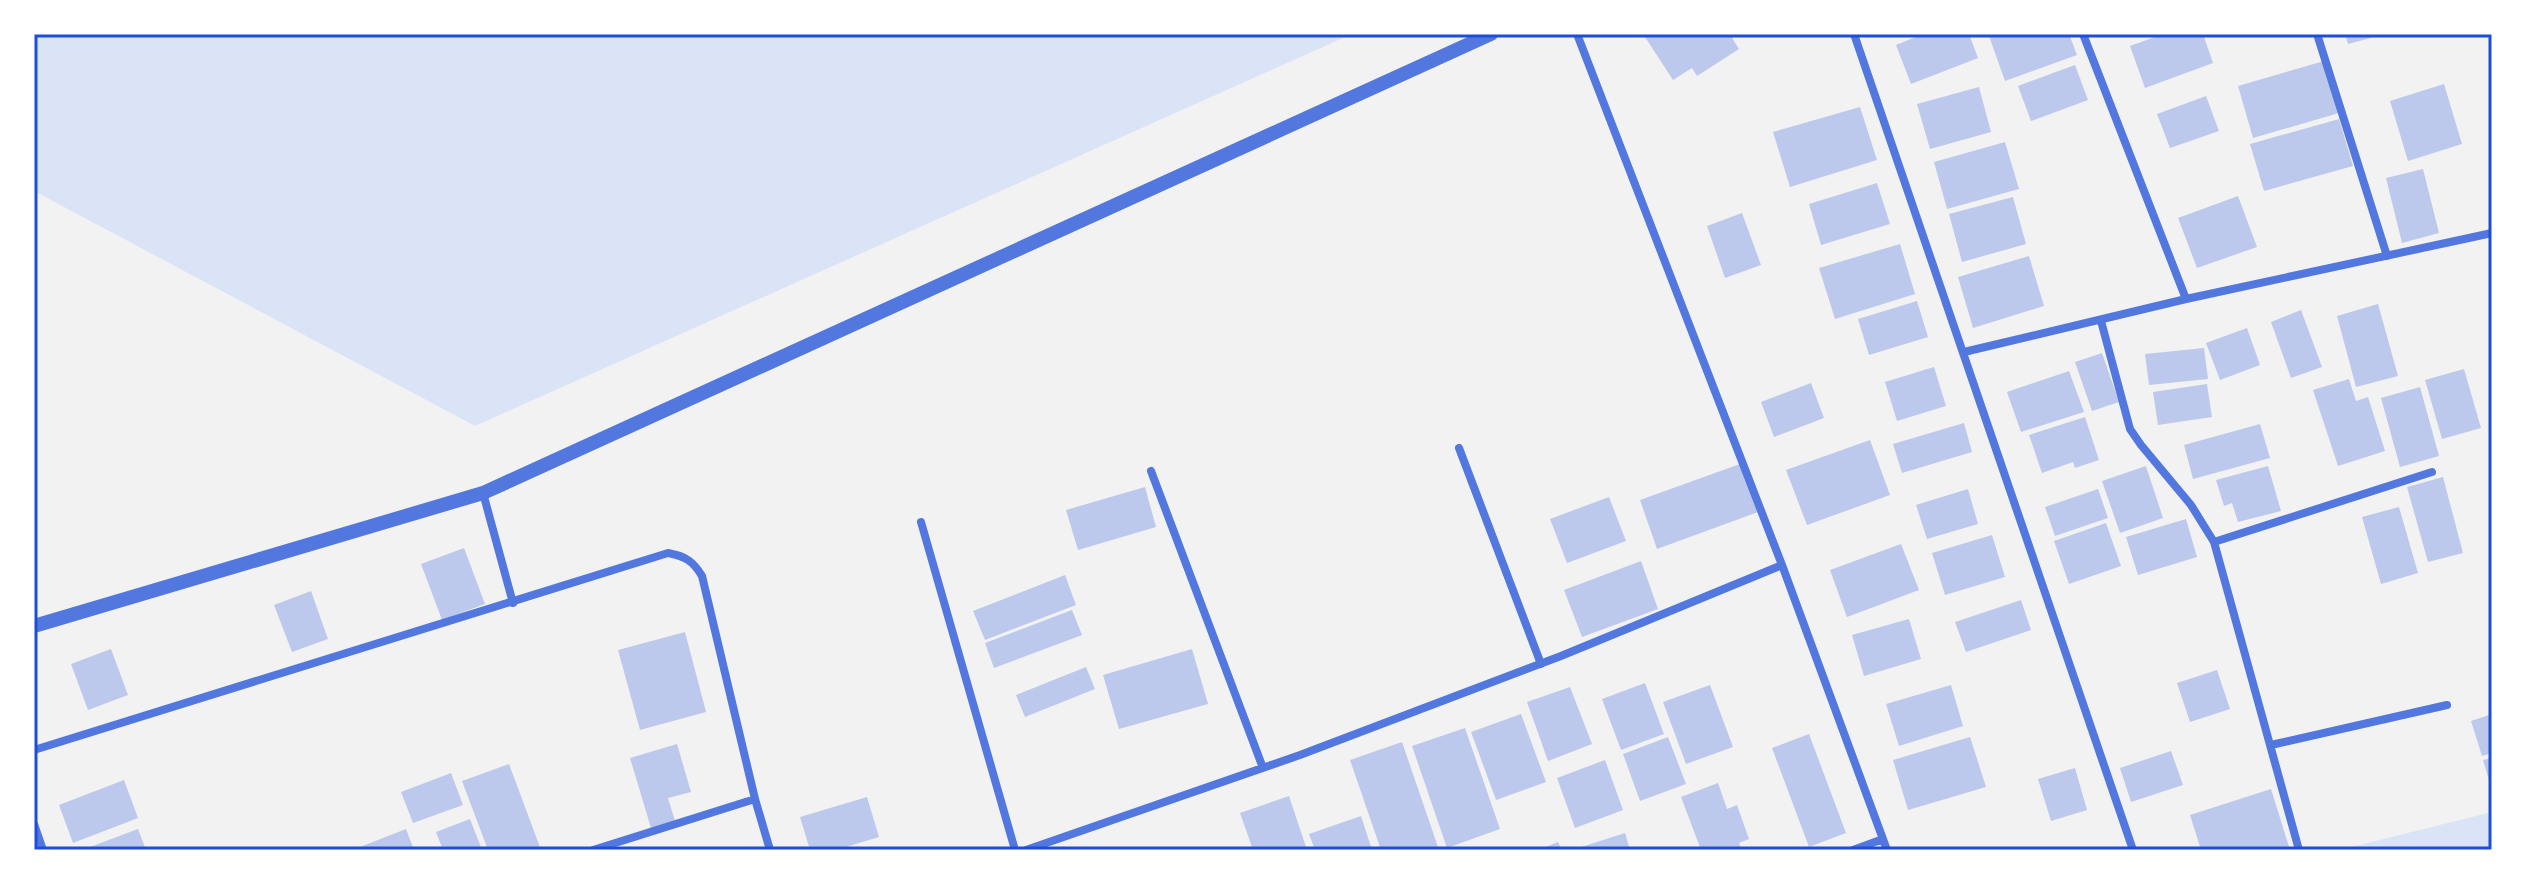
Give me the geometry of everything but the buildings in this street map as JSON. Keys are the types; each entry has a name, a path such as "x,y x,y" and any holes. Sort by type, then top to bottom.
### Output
{"street":[{"path":"34,626 483,493 1491,34"},
{"path":"1577,34 1782,565 1887,850"},
{"path":"1854,34 2133,850"},
{"path":"2083,34 2186,299"},
{"path":"2317,34 2387,256"},
{"path":"1964,352 2186,299 2492,233"},
{"path":"2101,321 2130,429 2191,505 2214,542 2299,850"},
{"path":"1459,448 1541,664"},
{"path":"1151,471 1263,768"},
{"path":"2214,542 2432,472"},
{"path":"483,493 513,603"},
{"path":"921,522 1015,850"},
{"path":"34,750 668,553 693,562 702,576 770,850"},
{"path":"1026,850 1263,768 1541,664 1782,565"},
{"path":"2271,745 2447,705"},
{"path":"593,850 755,799"},
{"path":"34,824 43,850"},
{"path":"1853,850 1883,839"}],"shaded area":[{"path":"34,34 1352,34 475,426 34,191"},
{"path":"2492,812 2492,850 2339,850"}]}
